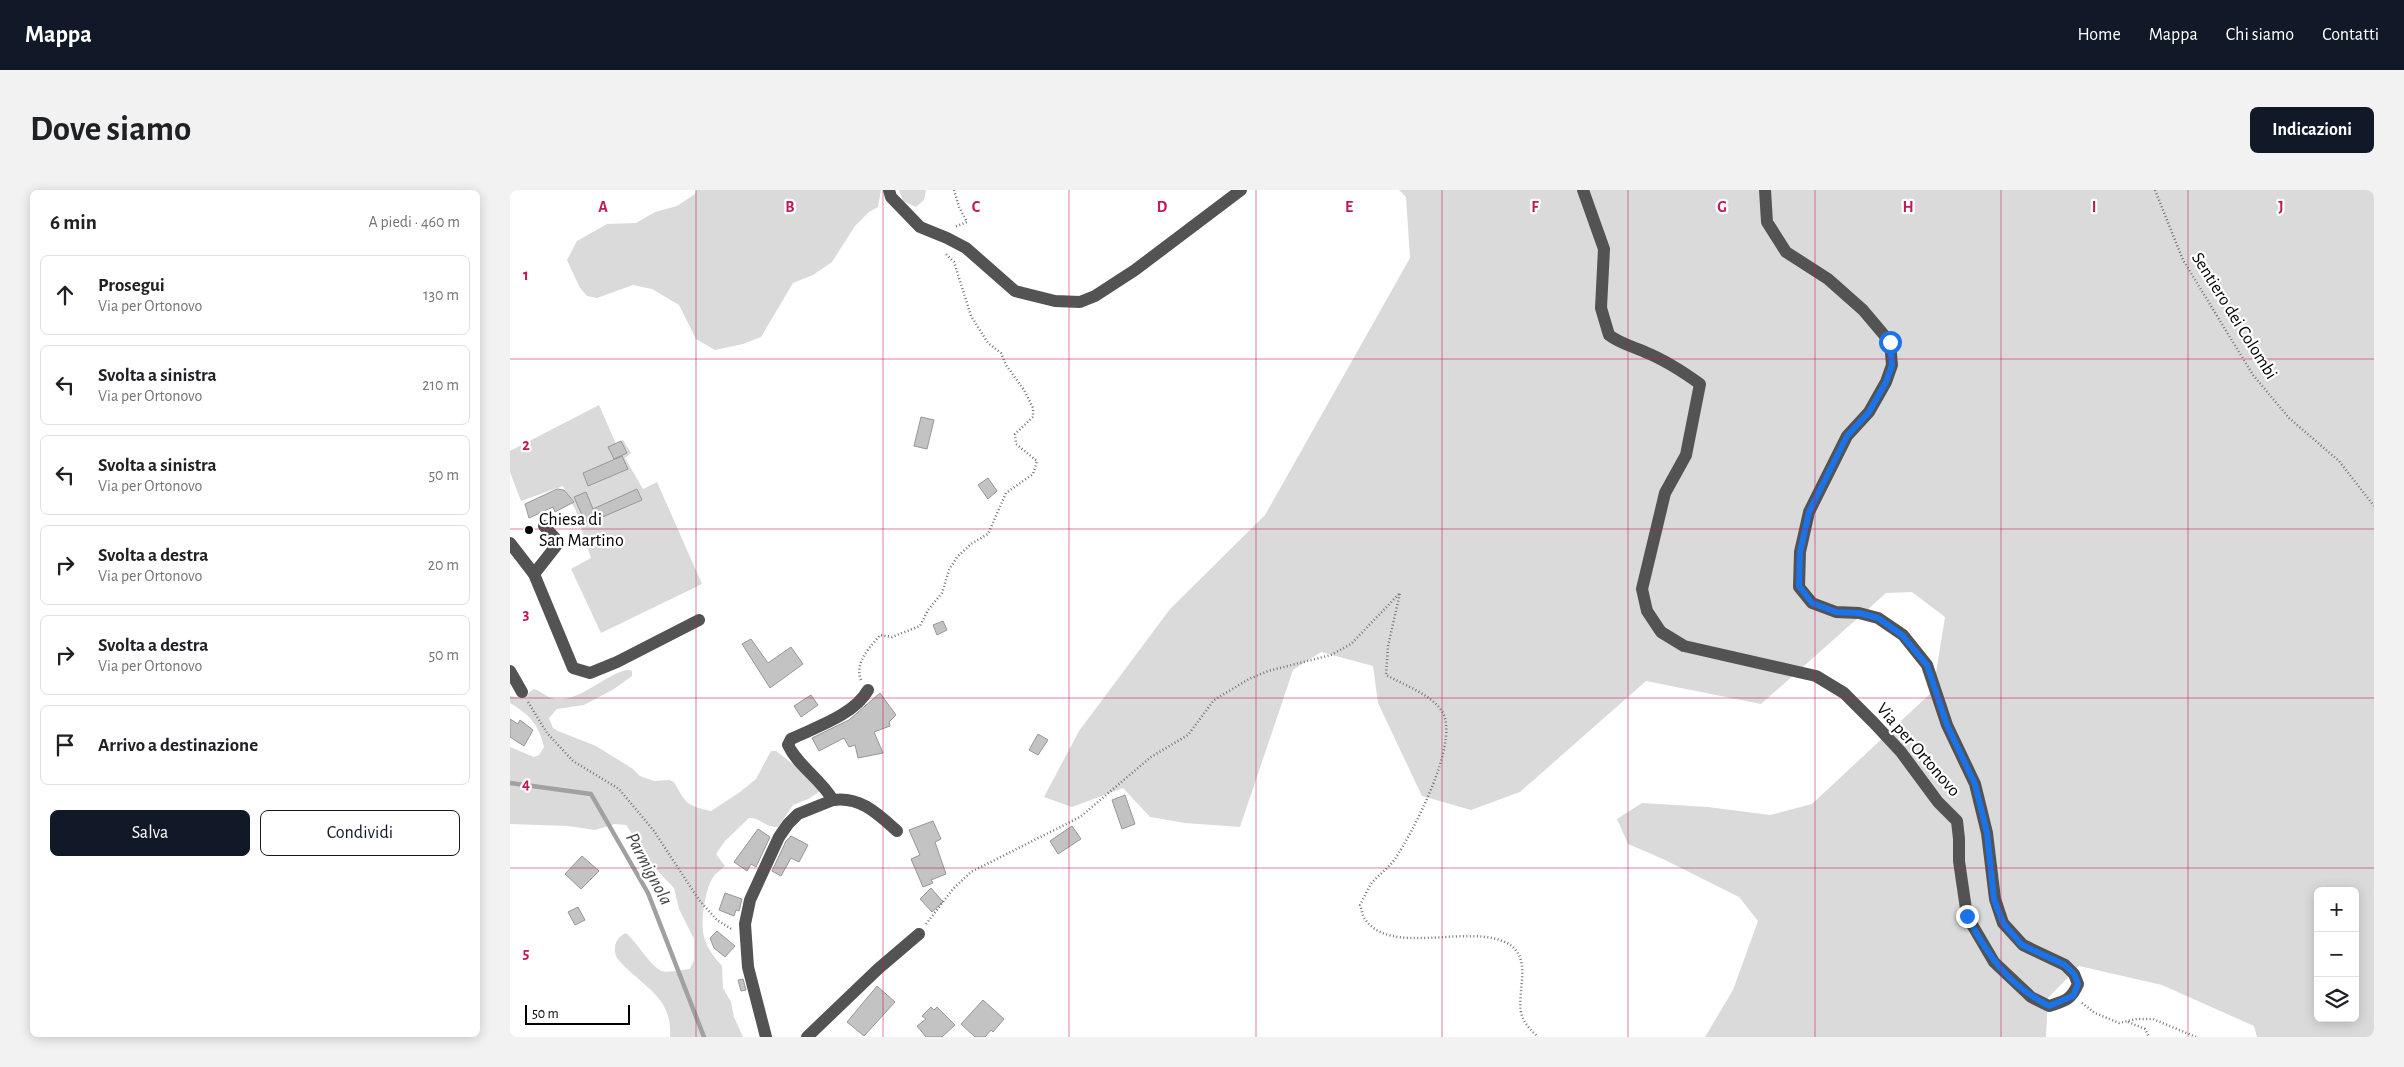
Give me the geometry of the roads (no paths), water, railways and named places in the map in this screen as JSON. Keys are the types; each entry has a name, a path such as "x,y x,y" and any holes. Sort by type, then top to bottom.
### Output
{"street":[{"path":"890,190 892,197 920,227 966,248 1015,291 1055,301 1080,302 1095,296 1135,270 1241,190"},
{"name":"Via per Ortonovo","path":"1583,190 1604,249 1602,308 1609,336 1622,344 1644,351 1676,367 1700,384 1686,455 1665,493 1642,589 1646,611 1661,632 1684,646 1816,676 1844,693 1901,752 1938,802 1957,822 1959,862 1967,916 1994,962 2031,997 2049,1006 2073,996 2078,984 2074,974 2065,965 2022,945 2003,923 1994,899 1987,833 1975,784 1947,725 1927,665 1902,635 1878,618 1859,613 1836,612 1812,603 1799,586 1800,552 1809,512 1847,436 1869,412 1886,382 1892,365 1890,342 1864,310 1828,279 1786,252 1768,222 1764,190"},
{"path":"534,574 556,546 556,539 544,526"},
{"path":"510,543 534,574 574,668 581,671 590,673 617,662 700,620"},
{"path":"510,671 522,692"},
{"path":"833,800 824,785 793,756 788,745 791,739 843,714 864,698 868,690"},
{"path":"766,1037 748,967 745,924 750,900 779,837 798,814 833,800 845,798 873,809 897,831"},
{"path":"807,1037 878,969 919,934"}],"waterway":[{"name":"Parmignola","path":"510,783 591,794 648,893 704,1037"}],"place":[{"name":"Chiesa di San Martino","path":"529,530"}]}
